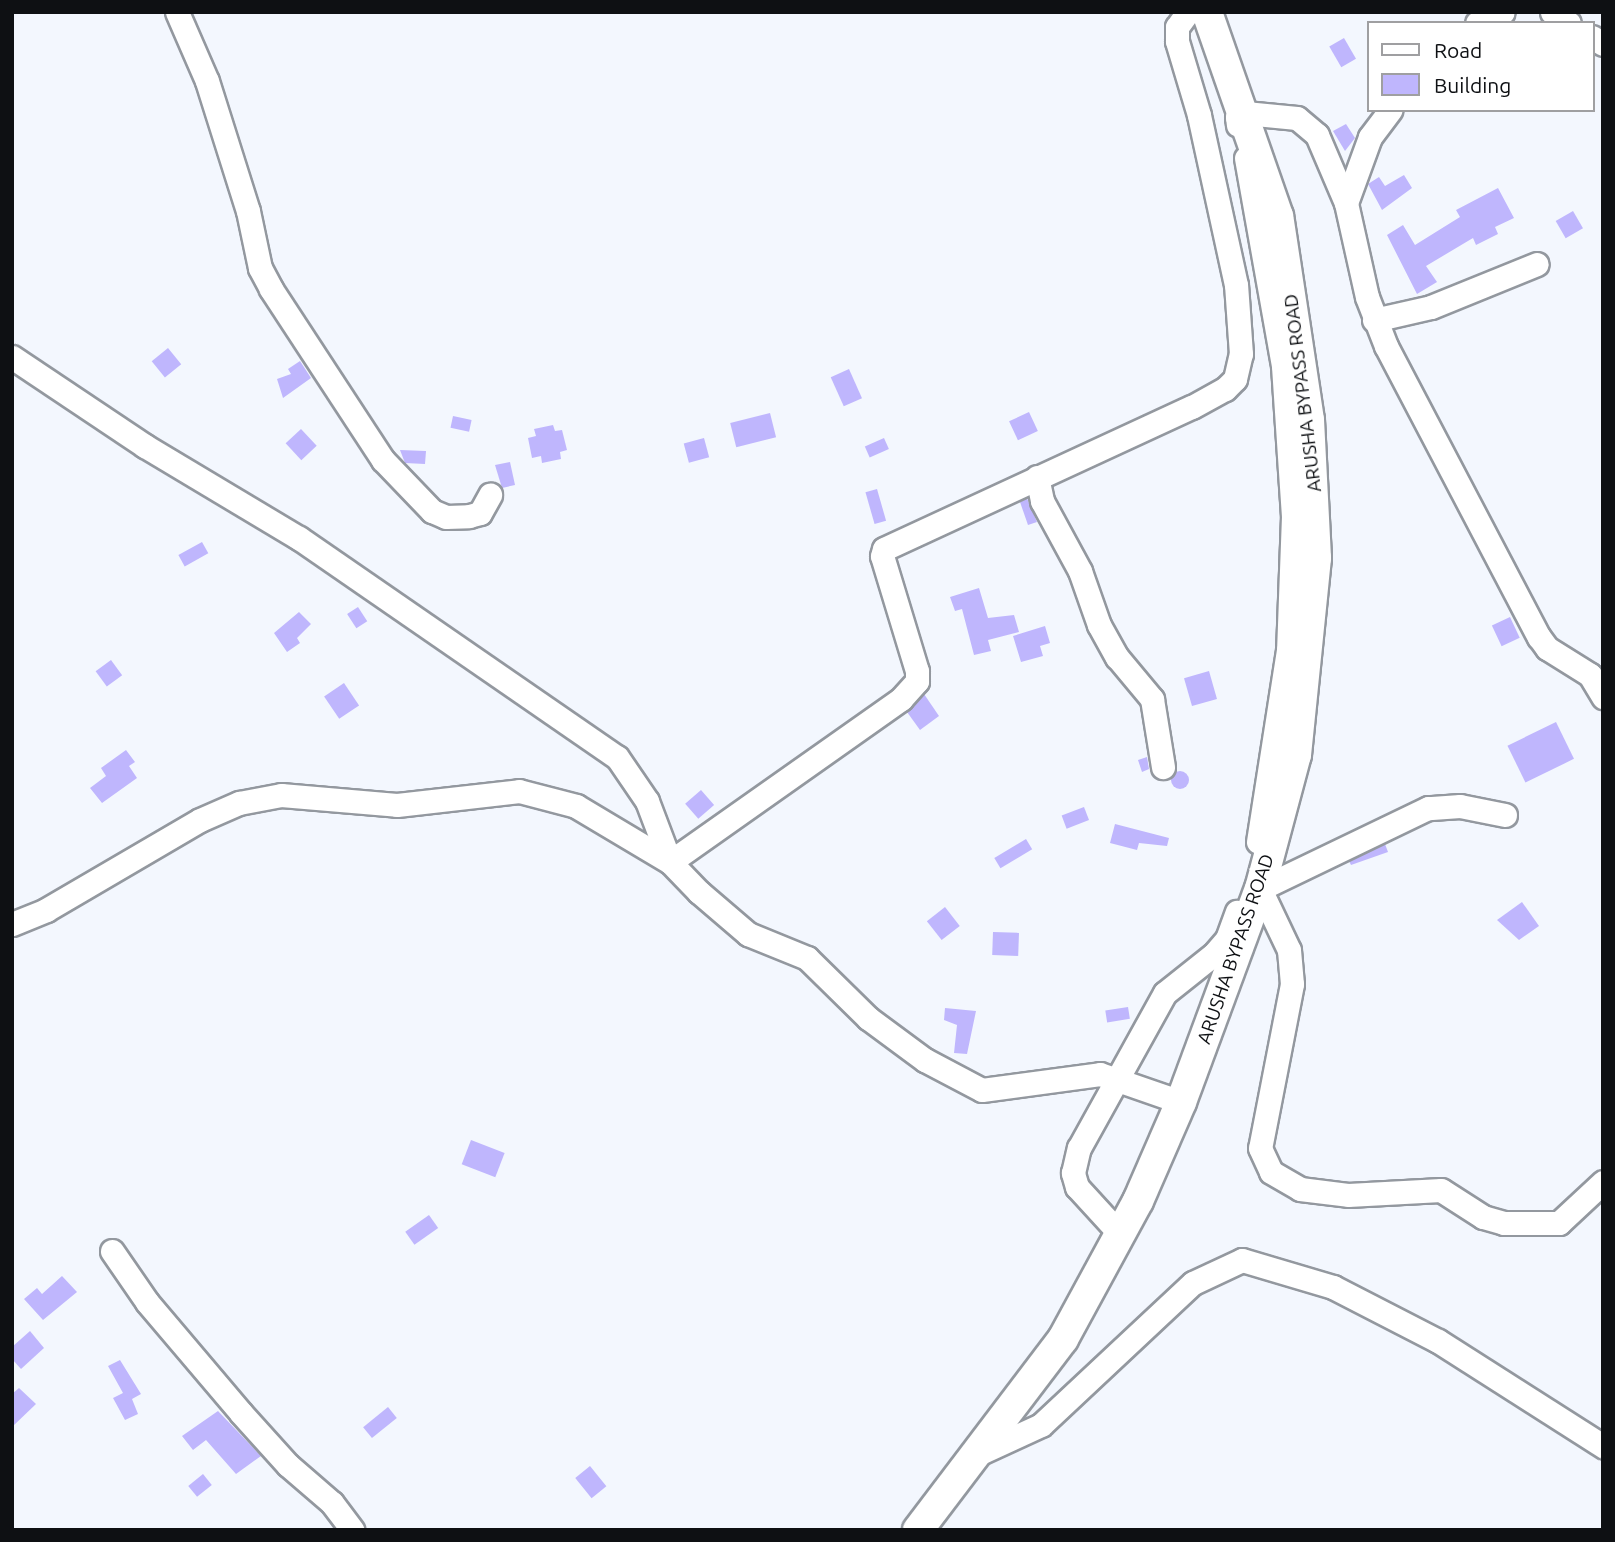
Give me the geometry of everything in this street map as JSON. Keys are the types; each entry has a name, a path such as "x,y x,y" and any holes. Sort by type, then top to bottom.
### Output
{"main road":[{"name":"ARUSHA BYPASS ROAD","path":"918,1530 1063,1339 1121,1235 1181,1102 1261,889 1296,755 1316,545 1309,420 1278,216 1245,113 1207,12"}],"street":[{"path":"177,12 207,81 248,211 260,268 271,289 383,460 432,511 446,517 480,513 489,495"},
{"path":"670,862 901,699 917,681 882,556 884,549 1192,407 1235,379 1241,354 1236,285 1199,115 1177,41 1177,27 1188,12"},
{"path":"1482,21 1503,12"},
{"path":"1346,203 1370,137 1389,112"},
{"path":"1121,1235 1077,1187 1073,1174 1079,1148 1165,993 1227,939 1248,880 1274,762 1289,650 1290,454 1273,298 1237,121 1245,113 1305,122 1317,135 1346,203 1374,320 1539,637 1547,648 1590,675 1603,698"},
{"path":"1374,320 1431,307 1537,264"},
{"path":"12,357 145,446 299,538 617,757 647,802 670,862"},
{"path":"1037,477 1042,501 1080,570 1099,625 1117,657 1152,699 1163,767"},
{"path":"12,924 46,910 200,820 239,803 281,795 397,805 519,791 576,806 670,862 748,934 807,958 895,1040 969,1085 989,1089 1071,1075 1117,1078 1181,1102"},
{"path":"1505,815 1460,806 1428,808 1261,889 1283,933 1292,965 1290,1005 1260,1148 1264,1163 1282,1182 1348,1195 1441,1190 1483,1217 1547,1226 1577,1211 1603,1182"},
{"path":"113,1251 147,1302 241,1413 288,1465 332,1503 352,1530"},
{"path":"978,1454 1041,1425 1193,1283 1242,1260 1333,1287 1490,1371 1603,1446"}],"building":[{"path":"1344,38 1356,59 1341,67 1329,46"},
{"path":"1346,124 1355,138 1345,151 1333,131"},
{"path":"1404,175 1412,188 1382,210 1368,184 1379,177 1385,186"},
{"path":"1498,188 1514,218 1495,227 1498,234 1476,245 1473,238 1426,266 1437,282 1417,294 1387,235 1403,225 1415,245 1460,217 1456,210"},
{"path":"1573,211 1583,228 1566,238 1556,221"},
{"path":"168,348 181,364 165,378 152,361"},
{"path":"300,361 311,378 283,398 277,379 291,374 288,369"},
{"path":"849,369 862,398 844,406 831,377"},
{"path":"1029,412 1038,431 1018,440 1009,421"},
{"path":"770,413 776,437 736,447 730,423"},
{"path":"453,416 472,420 469,432 451,428"},
{"path":"553,425 555,431 562,430 567,450 560,452 561,459 542,463 541,456 532,458 528,438 536,436 534,429"},
{"path":"301,429 317,446 301,460 286,443"},
{"path":"704,438 709,457 689,463 684,443"},
{"path":"884,438 889,449 870,458 865,447"},
{"path":"400,450 426,451 425,464 405,463"},
{"path":"510,462 515,485 502,488 495,465"},
{"path":"877,489 886,521 875,524 865,492"},
{"path":"1027,498 1037,522 1028,525 1020,502"},
{"path":"202,542 208,553 185,566 178,555"},
{"path":"979,588 988,618 1014,615 1019,632 988,640 991,651 974,655 962,609 955,611 950,597"},
{"path":"358,607 367,621 356,628 347,614"},
{"path":"299,612 311,624 297,638 300,643 287,652 274,633"},
{"path":"1510,617 1520,638 1502,646 1492,625"},
{"path":"1045,626 1050,643 1040,646 1043,656 1021,662 1013,636"},
{"path":"111,660 122,675 107,687 96,671"},
{"path":"1209,671 1217,699 1192,706 1184,678"},
{"path":"344,683 359,705 339,719 324,696"},
{"path":"924,694 939,716 920,730 907,712"},
{"path":"1556,722 1574,759 1525,783 1507,746"},
{"path":"126,750 135,762 129,766 137,778 102,803 90,788 106,776 101,768"},
{"path":"1147,757 1149,769 1142,772 1138,760"},
{"path":"1180,771 1186,774 1189,780 1186,786 1180,789 1174,786 1171,780 1174,774"},
{"path":"701,790 714,805 698,819 685,804"},
{"path":"1084,807 1089,820 1067,829 1062,816"},
{"path":"1115,824 1169,838 1167,846 1139,843 1137,850 1110,843"},
{"path":"1026,839 1032,849 1000,868 994,858"},
{"path":"1385,844 1388,852 1351,865 1349,861"},
{"path":"1522,902 1539,926 1519,940 1497,920"},
{"path":"945,907 960,926 942,940 927,921"},
{"path":"993,932 1019,933 1018,956 992,955"},
{"path":"1128,1007 1130,1019 1107,1022 1105,1011"},
{"path":"945,1008 976,1011 967,1054 954,1053 957,1025 944,1020"},
{"path":"471,1140 505,1153 495,1177 462,1164"},
{"path":"429,1215 438,1228 414,1245 405,1232"},
{"path":"62,1276 77,1292 43,1320 24,1299 37,1288 42,1294"},
{"path":"30,1331 44,1348 21,1369 12,1359 12,1347"},
{"path":"120,1360 141,1394 132,1399 138,1414 125,1420 113,1398 123,1393 108,1366"},
{"path":"19,1388 36,1404 12,1427 12,1394"},
{"path":"388,1407 397,1418 372,1438 363,1427"},
{"path":"218,1411 261,1456 236,1474 206,1440 193,1450 182,1436"},
{"path":"590,1466 606,1486 592,1498 575,1478"},
{"path":"203,1474 212,1485 197,1497 188,1486"}]}
